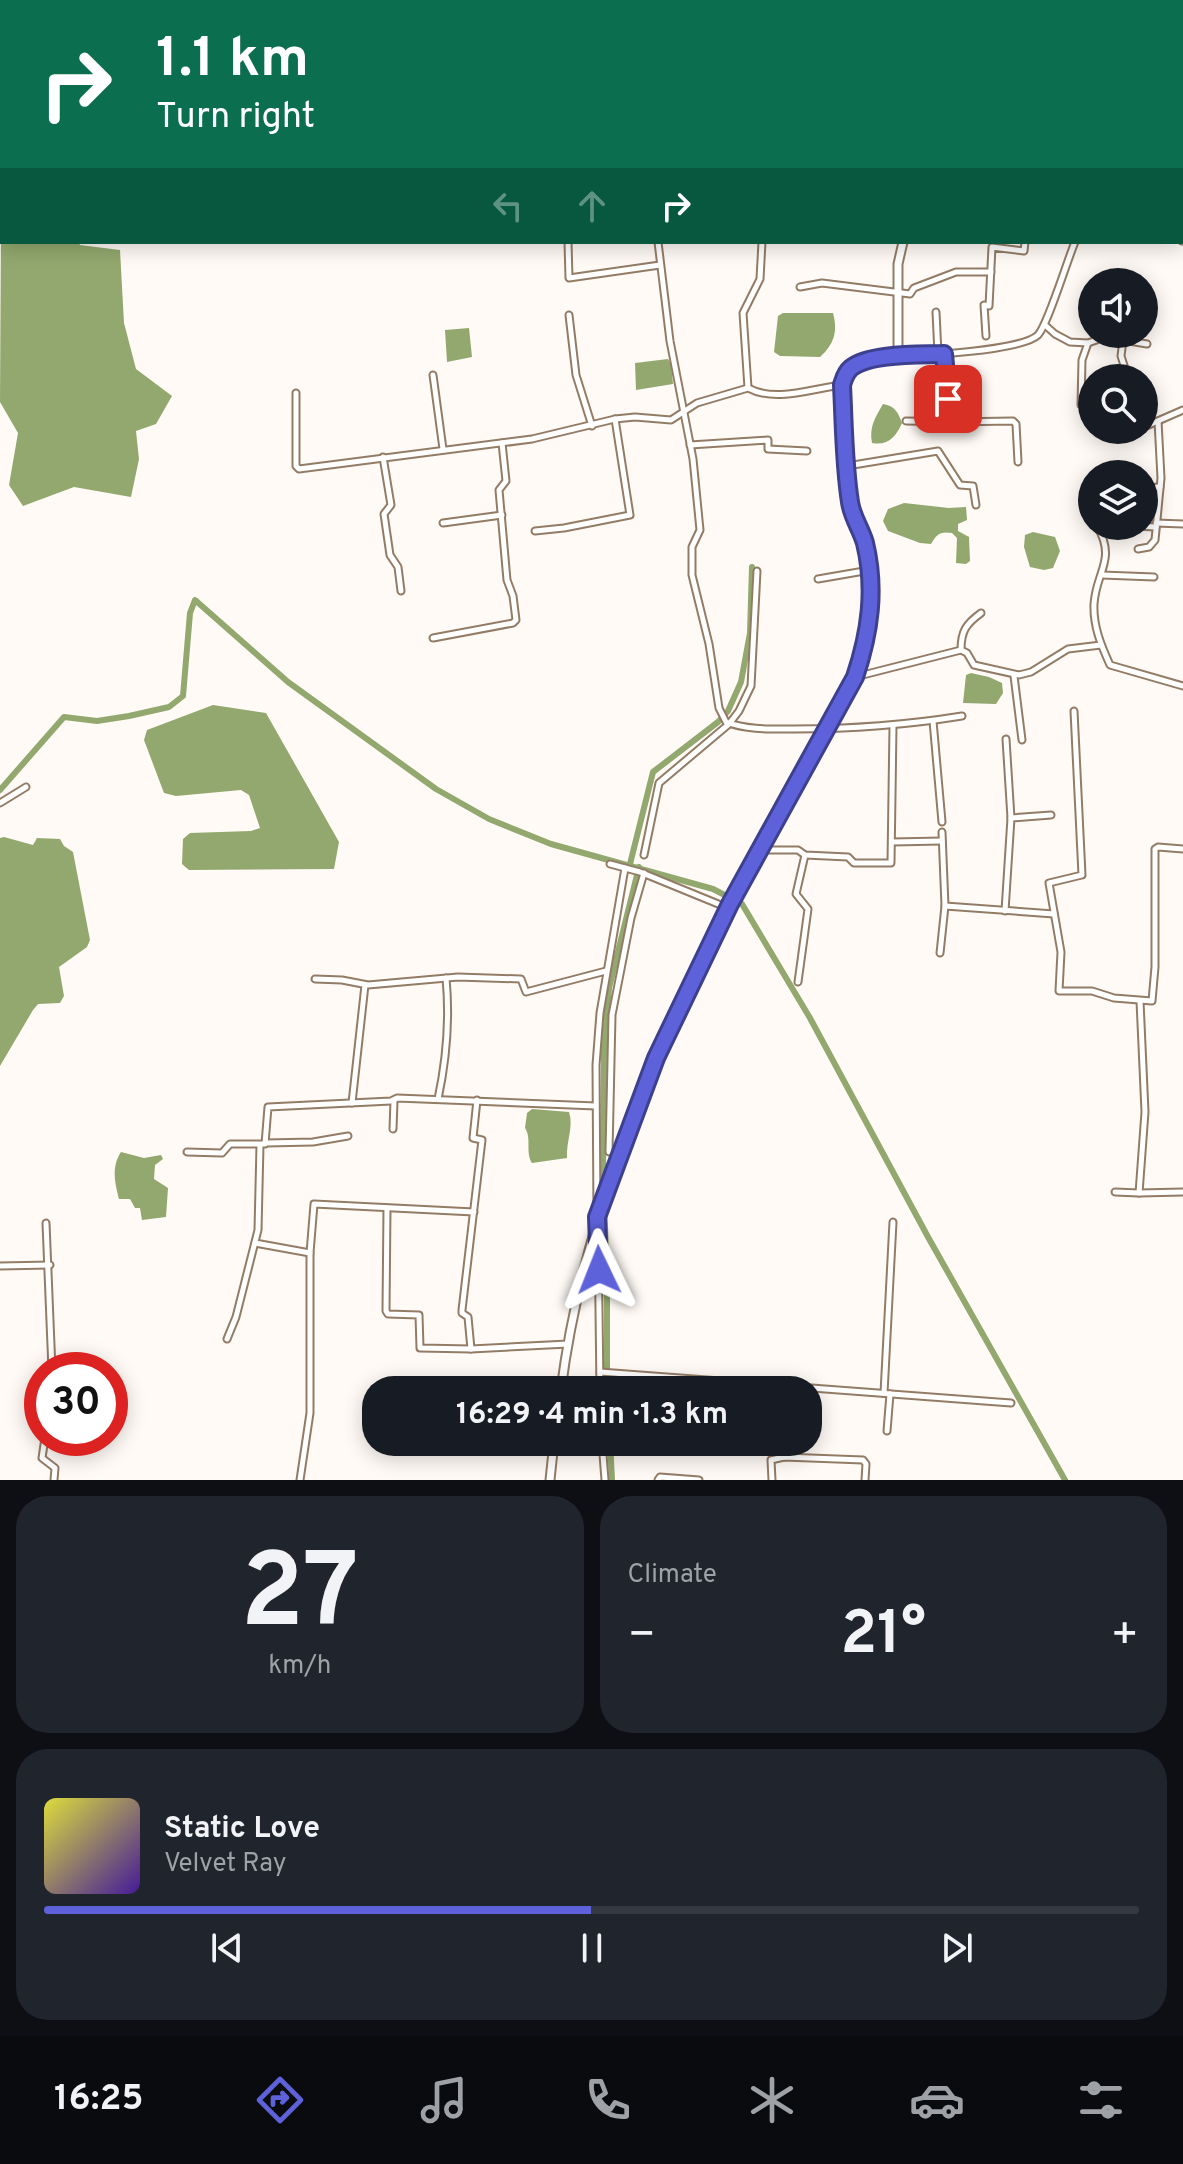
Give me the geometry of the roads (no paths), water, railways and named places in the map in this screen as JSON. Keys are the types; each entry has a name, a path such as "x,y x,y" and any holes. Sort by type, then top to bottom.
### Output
{"street":[{"path":"568,244 569,278 660,265"},
{"path":"658,244 690,445 700,530 691,553 692,575 706,631 720,712 728,723 758,729 893,726 962,716"},
{"path":"748,388 743,313 760,279 762,244"},
{"path":"563,1376 598,1213 656,1058 729,906 855,677 869,620 870,570 850,504 842,385 850,369 896,354 899,342 898,264 903,244"},
{"path":"986,336 984,305 989,306 992,247 1024,251 1025,244"},
{"path":"890,357 941,354 1036,337 1045,325 1074,244"},
{"path":"800,287 822,283 910,294 914,288 956,272 991,272"},
{"path":"936,312 950,422"},
{"path":"569,315 576,375 592,426"},
{"path":"1045,325 1070,342 1078,342"},
{"path":"433,375 443,449"},
{"path":"296,393 297,468 502,443 615,419 667,420 684,414 697,403 748,388 798,394 842,385"},
{"path":"1158,506 1158,421 1183,410"},
{"path":"535,531 630,515 615,419"},
{"path":"906,421 1013,421 1016,424 1018,462"},
{"path":"690,445 768,440 768,449 807,451"},
{"path":"433,638 516,620 513,596 506,577 499,490 506,481 502,443"},
{"path":"847,466 935,450 941,453 960,485 973,486 976,505"},
{"path":"383,457 391,505 384,514 390,555 398,567 401,591"},
{"path":"443,523 502,515"},
{"path":"1158,525 1183,524"},
{"path":"1105,540 1107,551 1094,606 1101,645 1110,665 1183,686"},
{"path":"1138,549 1152,546 1153,540"},
{"path":"818,579 870,570"},
{"path":"644,855 659,783 728,723 739,711 752,682 757,571"},
{"path":"1102,575 1154,577"},
{"path":"961,650 967,622 981,613"},
{"path":"855,677 961,650 967,653 974,665 1014,676 1031,672 1068,649 1101,645"},
{"path":"1014,676 1022,740"},
{"path":"1074,711 1082,875 1049,883 1061,952 1059,991 1092,991 1114,998 1152,1001 1155,849 1183,849"},
{"path":"933,721 942,822"},
{"path":"761,850 798,850 805,855 848,857 854,863 890,864 893,726"},
{"path":"1005,911 1011,818 1006,739"},
{"path":"0,803 26,787"},
{"path":"1011,818 1051,815"},
{"path":"940,953 945,906 942,832"},
{"path":"892,842 942,841"},
{"path":"798,982 808,909 796,894 805,855"},
{"path":"610,864 729,906"},
{"path":"602,1376 596,1106 600,1013 627,868"},
{"path":"609,1152 612,1015 642,873"},
{"path":"945,906 1054,914"},
{"path":"315,979 365,985 446,978 521,979 526,992 606,971"},
{"path":"438,1099 447,1058 449,1017 446,978"},
{"path":"352,1103 365,985"},
{"path":"1139,1193 1145,1112 1140,1001"},
{"path":"227,1339 236,1317 258,1230 268,1107 438,1099 596,1106"},
{"path":"393,1129 394,1100"},
{"path":"471,1349 469,1320 462,1310 482,1140 473,1138 477,1100"},
{"path":"187,1152 222,1153 230,1144 313,1142 348,1136"},
{"path":"1115,1192 1183,1192"},
{"path":"300,1480 310,1413 310,1253 315,1203 474,1212"},
{"path":"387,1208 386,1313 419,1315 421,1349 568,1344"},
{"path":"887,1431 893,1222"},
{"path":"46,1223 52,1352"},
{"path":"255,1243 310,1253"},
{"path":"0,1266 50,1265"},
{"path":"602,1372 650,1376"},
{"path":"822,1389 1011,1403"},
{"path":"42,1456 55,1468 54,1480"},
{"path":"550,1480 553,1456"},
{"path":"603,1456 605,1480"},
{"path":"772,1480 771,1460 784,1457 863,1460 866,1464 865,1480"},
{"path":"658,1480 660,1477 699,1480"}],"waterway":[{"path":"630,864 653,772 718,722 728,711 741,682 750,633 752,567"},
{"path":"0,790 64,717 97,721 129,716 169,707 183,696 190,613 195,600 288,682 436,789 489,819 551,844 713,889 742,904 810,1018 928,1237 1065,1480"},
{"path":"607,1376 604,1049 609,988 639,867"},
{"path":"611,1456 612,1480"}]}
